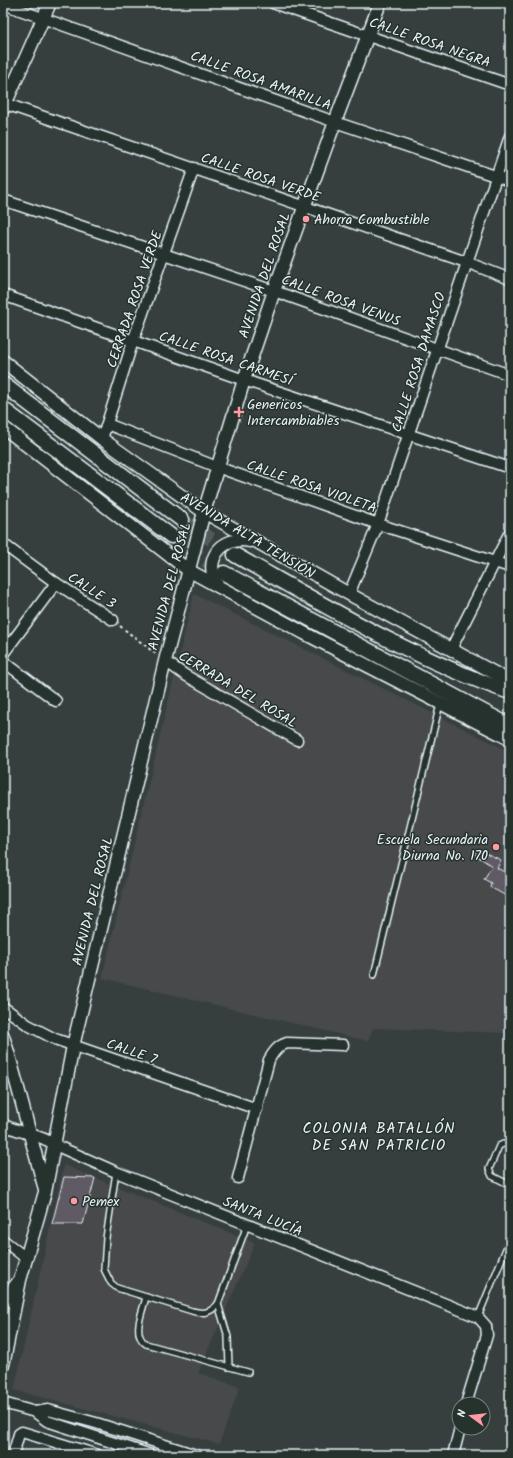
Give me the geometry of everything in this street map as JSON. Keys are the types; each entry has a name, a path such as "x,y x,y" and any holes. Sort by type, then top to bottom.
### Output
{"main road":[{"name":"AVENIDA ALTA TENSIÓN","path":"3,384 182,520"},
{"path":"3,409 171,536"},
{"name":"AVENIDA ALTA TENSIÓN","path":"235,555 333,610 415,653 472,679 510,692"},
{"path":"224,573 510,726"}],"street":[{"path":"4,105 50,3"},
{"name":"CALLE ROSA NEGRA","path":"272,3 510,85"},
{"name":"AVENIDA DEL ROSAL","path":"4,1359 20,1280 45,1192 73,1046 165,661 204,512 244,380 274,291 304,206 380,3"},
{"name":"CALLE ROSA AMARILLA","path":"3,4 335,122 510,181"},
{"name":"CALLE ROSA VERDE","path":"4,105 194,168 466,262 510,279"},
{"name":"CALLE ROSA DAMASCO","path":"349,594 378,524 510,136"},
{"name":"CERRADA ROSA VERDE","path":"102,439 133,341 194,168"},
{"name":"CALLE ROSA VENUS","path":"3,200 163,255 274,291 510,375"},
{"name":"CALLE ROSA CARMESÍ","path":"3,295 244,380 510,468"},
{"name":"AVENIDA ALTA TENSIÓN","path":"3,361 102,439 204,512 255,542 502,677 510,683"},
{"name":"CALLE ROSA VIOLETA","path":"107,424 217,468 378,524 510,567"},
{"path":"3,427 188,570 304,633 510,739"},
{"path":"451,649 510,532"},
{"path":"218,586 214,580 211,569 213,559 218,550 225,544 235,540 255,542"},
{"name":"CALLE 3","path":"3,544 56,583 113,620"},
{"path":"3,654 56,583"},
{"path":"3,661 56,701"},
{"name":"CERRADA DEL ROSAL","path":"165,661 185,676 297,740"},
{"name":"CALLE 7","path":"3,1007 28,1025 73,1046 258,1108"},
{"path":"3,1036 16,1076 29,1133 45,1192"},
{"path":"238,1178 258,1108 269,1060 274,1051 287,1043 343,1045"},
{"name":"SANTA LUCÍA","path":"3,1124 11,1129 47,1139 55,1145 116,1172 478,1318 486,1326 485,1341 468,1396"},
{"path":"3,1240 26,1259"},
{"path":"3,1301 20,1280"},
{"path":"3,1403 35,1412 47,1421 151,1455"},
{"path":"35,1412 48,1410 96,1423 196,1455"},
{"path":"13,1455 19,1434 23,1432 97,1455"},
{"path":"453,1455 458,1436"}],"lane":[{"path":"374,975 440,703"},
{"path":"510,1145 501,1144 496,1148 489,1172 492,1176 510,1185"},
{"path":"116,1172 106,1238 104,1270 111,1283 117,1288 200,1313 210,1312 218,1304 247,1225"},
{"path":"478,1318 510,1239"},
{"path":"146,1297 138,1332 142,1341 146,1344 248,1372"},
{"path":"218,1304 228,1337 229,1367"}],"path":[{"name":"CALLE 3","path":"113,620 165,661"}],"shaded area":[{"path":"194,594 510,752 510,1033 373,1028 368,1041 102,978"},
{"path":"64,1165 255,1243 198,1373 240,1387 219,1444 14,1390"}],"building":[{"path":"477,849 501,860 497,868 510,875 510,898 490,887 491,883 484,879 492,866 474,854"},
{"name":"Pemex","path":"64,1177 95,1178 83,1224 52,1224"}],"tunnel":[{"path":"182,520 235,555"},
{"path":"171,536 222,572"}],"place":[{"name":"Ahorra Combustible","path":"306,219"},
{"name":"Genericos Intercambiables","path":"239,412"},
{"name":"Escuela Secundaria Diurna No. 170","path":"496,847"},
{"name":"Pemex","path":"74,1201"}],"district":[{"name":"COLONIA BATALLÓN DE SAN PATRICIO","path":"379,1136"}]}
